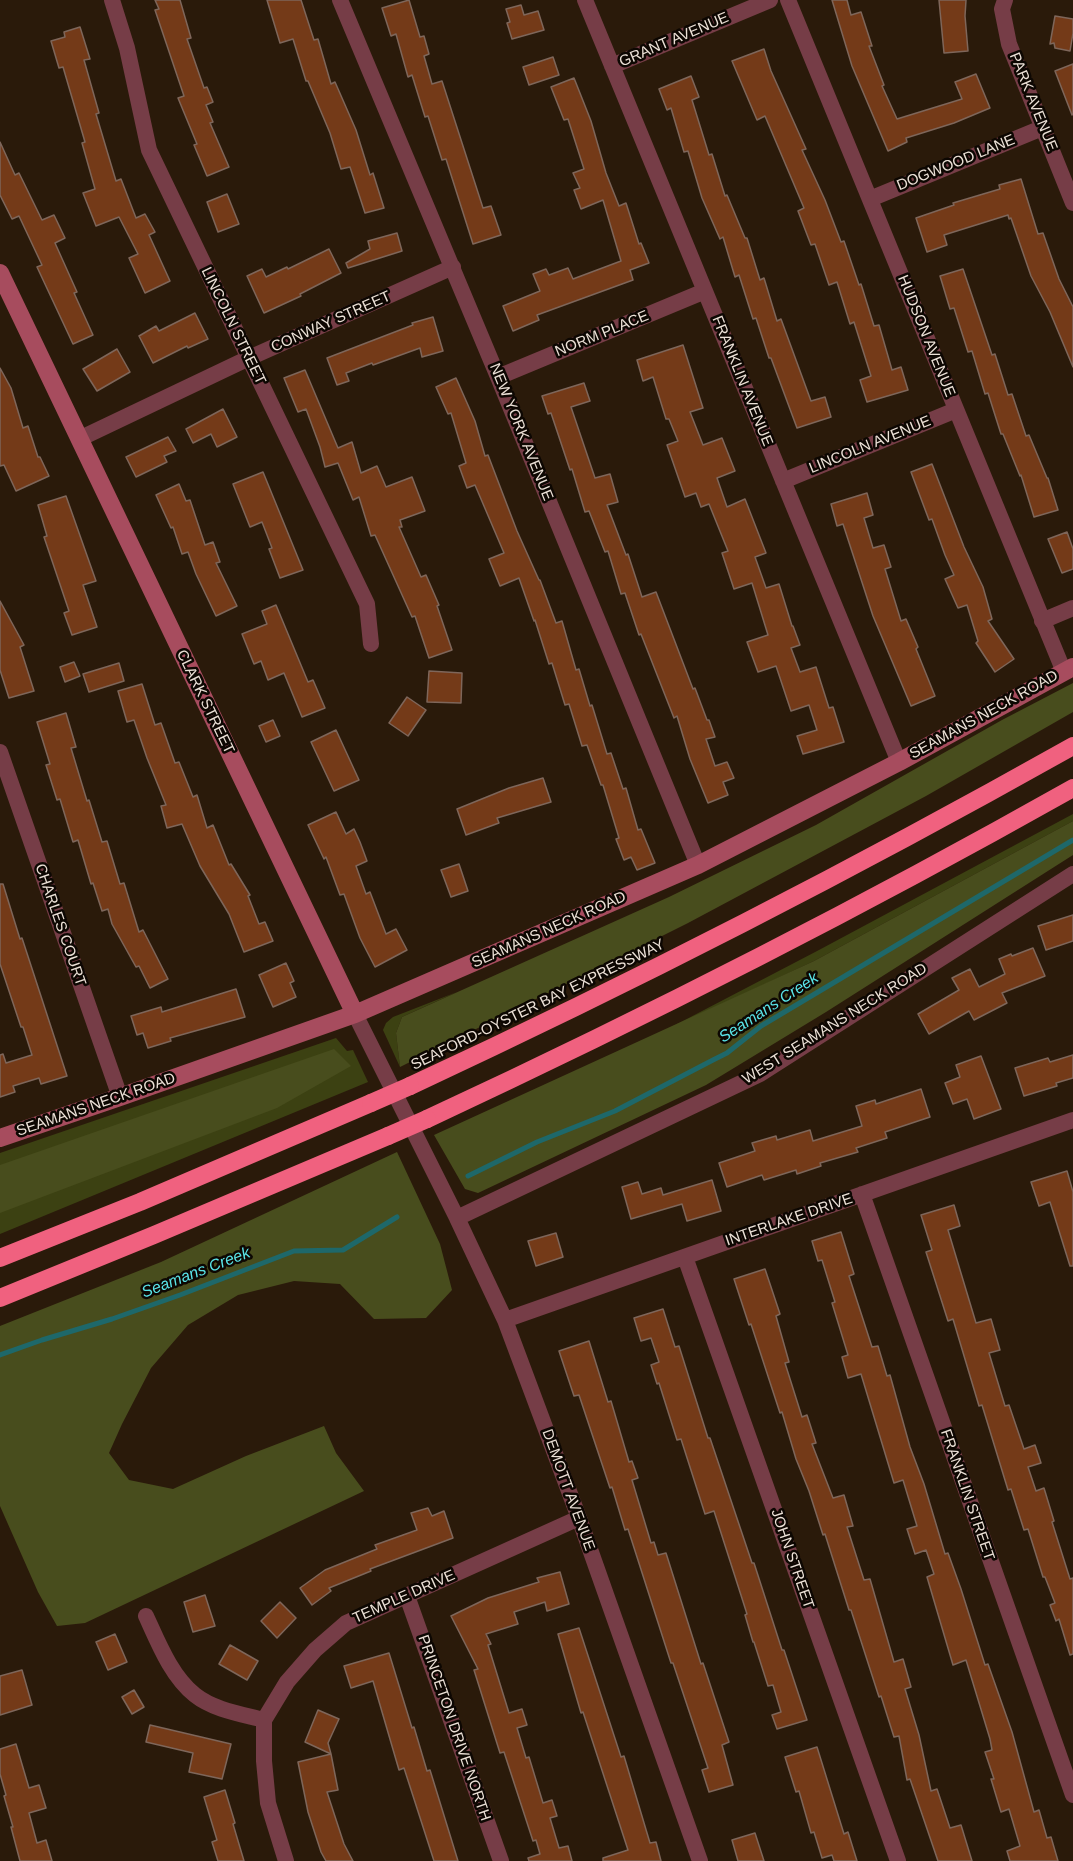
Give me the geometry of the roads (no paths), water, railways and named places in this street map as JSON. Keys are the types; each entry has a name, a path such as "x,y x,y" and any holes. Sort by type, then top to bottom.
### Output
{"highway":[{"name":"SEAFORD-OYSTER BAY EXPRESSWAY","path":"0,1258 140,1202 371,1103 543,1024 774,909 1073,746"},
{"path":"0,1298 420,1124 791,942 1073,789"}],"street":[{"name":"LINCOLN STREET","path":"112,0 127,48 149,150 367,604 371,644"},
{"name":"NEW YORK AVENUE","path":"340,0 453,267 698,865"},
{"name":"FRANKLIN AVENUE","path":"585,0 899,762"},
{"name":"GRANT AVENUE","path":"612,66 770,0"},
{"name":"HUDSON AVENUE","path":"788,0 1042,621 1069,669"},
{"name":"PARK AVENUE","path":"1005,0 1002,9 1010,44 1073,203"},
{"name":"DOGWOOD LANE","path":"870,199 1042,128"},
{"name":"CONWAY STREET","path":"79,439 249,358 453,267"},
{"name":"CLARK STREET","path":"0,273 355,1014 420,1124"},
{"name":"NORM PLACE","path":"498,376 705,291"},
{"name":"LINCOLN AVENUE","path":"783,481 956,410"},
{"path":"1042,621 1073,608"},
{"name":"SEAMANS NECK ROAD","path":"0,1138 355,1014 698,865 899,762 1069,669"},
{"name":"CHARLES COURT","path":"0,752 120,1097"},
{"name":"WEST SEAMANS NECK ROAD","path":"457,1218 760,1074 1073,874"},
{"name":"INTERLAKE DRIVE","path":"505,1320 1073,1120"},
{"name":"DEMOTT AVENUE","path":"420,1124 457,1218 505,1320 579,1518 700,1861"},
{"name":"FRANKLIN STREET","path":"862,1194 1073,1795"},
{"name":"JOHN STREET","path":"685,1257 898,1861"},
{"name":"TEMPLE DRIVE","path":"264,1720 287,1682 315,1650 346,1623 579,1518"},
{"name":"PRINCETON DRIVE NORTH","path":"407,1596 501,1861"},
{"path":"146,1616 168,1661 194,1695 230,1712 264,1720 264,1761 268,1803 286,1861"}],"waterway":[{"name":"Seamans Creek","path":"468,1176 537,1142 615,1111 727,1053 761,1026 1073,840"},
{"name":"Seamans Creek","path":"0,1355 180,1295 294,1251 343,1250 397,1217"}]}
